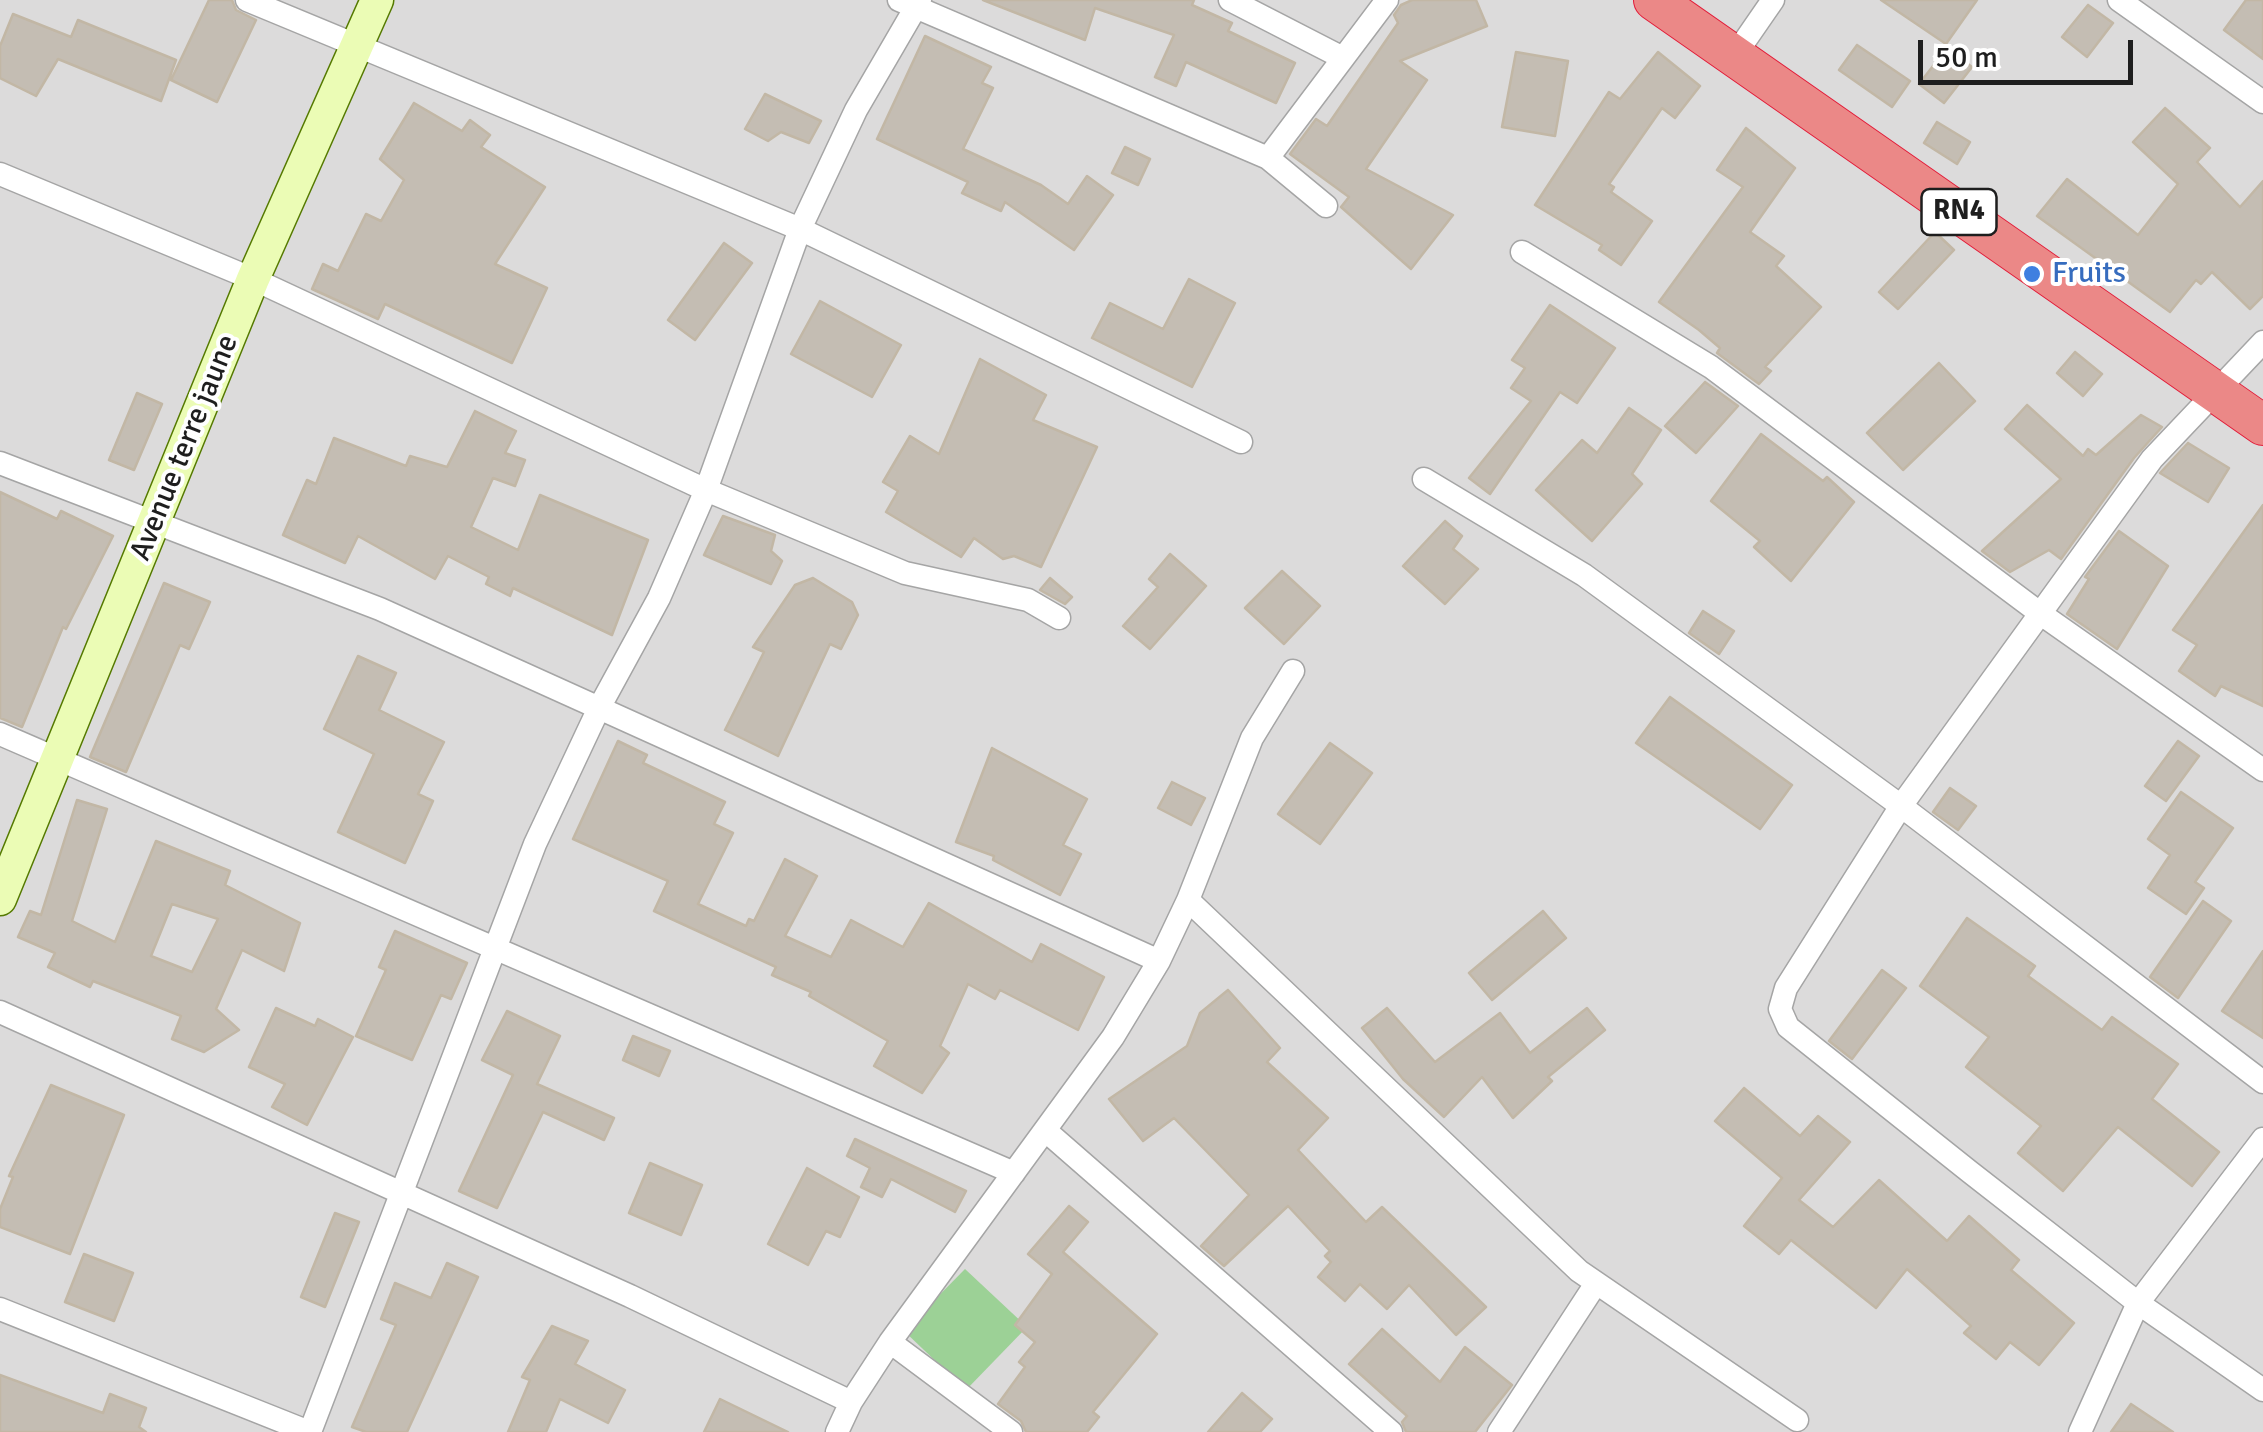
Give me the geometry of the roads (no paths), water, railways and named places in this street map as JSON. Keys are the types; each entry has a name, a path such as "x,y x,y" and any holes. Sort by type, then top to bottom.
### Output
{"highway":[{"name":"RN4","path":"1654,0 2263,425"}],"street":[{"path":"248,0 800,230 1241,442"},
{"name":"Avenue terre jaune","path":"0,899 253,279 377,0"},
{"path":"1230,0 1343,58"},
{"path":"1268,158 1388,0"},
{"path":"1735,56 1774,0"},
{"path":"2119,0 2263,102"},
{"path":"0,1309 309,1432 535,844 599,708 659,598 706,490 800,230 912,2 1268,158 1326,206"},
{"path":"0,174 253,279 706,490 905,573 1028,600 1059,618"},
{"path":"1522,252 1711,367 2041,614 2263,770"},
{"path":"2263,342 2213,390 2152,459 1901,806 1786,988 1780,1009 1788,1028 2138,1303 2263,1390"},
{"path":"0,463 380,609 1159,960"},
{"path":"1424,479 1584,575 1901,806 2263,1082"},
{"path":"837,1432 850,1402 890,1342 1046,1131 1159,960 1188,900 1252,738 1293,671"},
{"path":"0,734 1014,1173"},
{"path":"1188,900 1595,1284 1797,1420"},
{"path":"0,1012 630,1296 850,1402"},
{"path":"1046,1131 1391,1432"},
{"path":"2080,1432 2138,1303 2263,1139"},
{"path":"1499,1432 1595,1284"},
{"path":"890,1342 1011,1432"}],"place":[{"name":"Fruits","path":"2032,274"}]}
